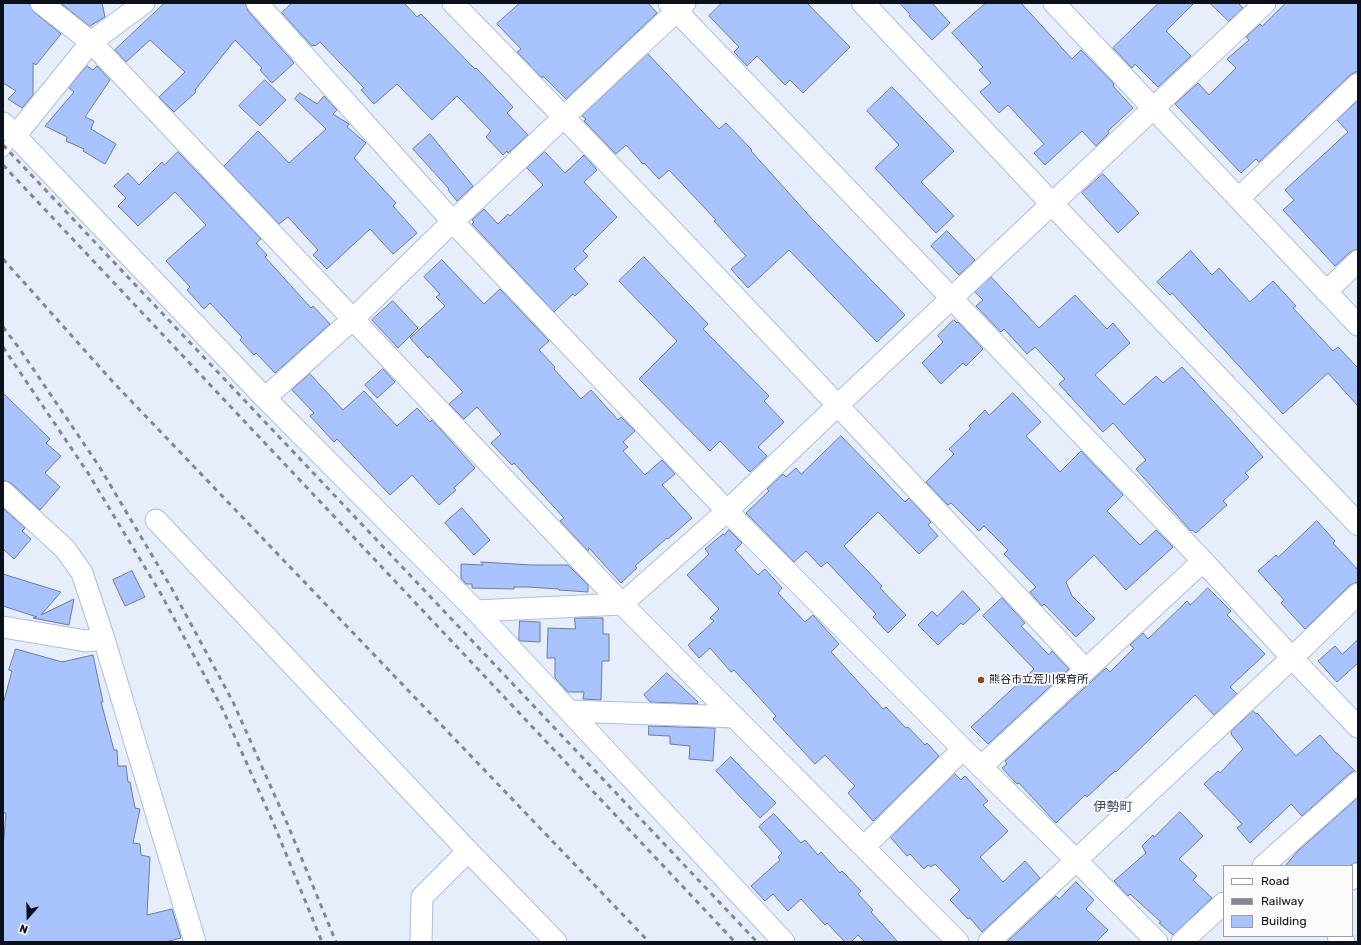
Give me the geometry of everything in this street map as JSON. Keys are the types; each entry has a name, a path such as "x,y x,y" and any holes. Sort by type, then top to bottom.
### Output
{"street":[{"path":"41,3 91,42 622,604 958,942"},
{"path":"144,3 91,42 9,130 265,398 476,611 784,942"},
{"path":"257,3 453,222 727,512 1157,942"},
{"path":"453,3 838,404 1086,670"},
{"path":"863,3 1052,204 1358,524"},
{"path":"1054,3 1358,325"},
{"path":"476,611 622,604 727,512 838,404 1265,3"},
{"path":"265,398 353,319 564,117 677,5 1358,727"},
{"path":"1239,198 1358,84"},
{"path":"1326,292 1358,261"},
{"path":"3,492 65,549 82,572 104,639 194,942"},
{"path":"156,520 468,851 556,942"},
{"path":"981,767 1203,561"},
{"path":"988,942 1292,658 1358,594"},
{"path":"3,627 86,641 104,639"},
{"path":"570,711 735,716"},
{"path":"864,847 963,749"},
{"path":"1267,865 1358,782"},
{"path":"421,942 422,897 468,851"},
{"path":"1182,942 1223,904"}],"lane":[{"path":"3,152 9,130"}],"building":[{"path":"3,3 27,3 34,12 61,34 36,65 33,63 33,95 22,108 8,99 16,91 3,83"},
{"path":"61,3 102,3 105,17 90,26"},
{"path":"165,3 245,3 248,11 294,63 272,83 260,70 262,68 235,40 195,90 196,92 174,112 159,97 185,72 150,40 126,62 115,50"},
{"path":"292,3 404,3 417,17 421,14 500,93 513,107 507,113 528,135 508,153 507,151 503,155 486,137 491,131 457,96 432,120 397,84 374,104 361,90 364,88 320,42 315,46 312,46 282,13"},
{"path":"520,3 648,3 657,13 566,99 543,76 542,78 517,52 521,49 497,24"},
{"path":"722,3 807,3 850,47 803,93 790,80 785,85 757,56 747,66 734,52 739,47 709,16"},
{"path":"900,3 932,3 950,23 932,40 909,16 910,15"},
{"path":"986,3 1021,3 1072,59 1081,50 1114,84 1113,86 1133,108 1108,131 1109,133 1096,146 1082,131 1045,165 1034,153 1044,144 1008,105 999,113 980,92 991,83 979,70 983,67 952,33"},
{"path":"1159,3 1194,3 1166,31 1191,56 1158,87 1135,64 1132,68 1113,48"},
{"path":"1210,3 1238,3 1243,8 1229,21"},
{"path":"1286,3 1358,3 1358,72 1350,75 1259,162 1256,159 1241,173 1175,104 1198,83 1209,95 1236,68 1227,59 1249,40 1246,37 1260,24 1262,26"},
{"path":"648,54 719,129 726,123 752,150 751,151 814,221 905,315 877,342 789,250 748,288 731,269 746,256 714,221 716,220 669,170 659,179 626,145 616,154 584,121 586,119 582,116"},
{"path":"87,66 93,70 97,66 110,80 85,117 94,121 91,129 116,144 105,164 83,151 84,149 66,141 67,137 45,126 74,92 69,88"},
{"path":"265,80 286,100 260,126 239,106"},
{"path":"892,87 954,151 921,182 954,216 936,233 875,168 899,145 867,111"},
{"path":"300,93 317,104 324,96 337,110 333,114 349,124 347,127 366,143 354,158 396,203 393,206 417,233 393,254 370,229 327,269 313,255 318,250 288,217 279,224 224,166 258,131 289,163 326,129 295,99"},
{"path":"1358,101 1358,249 1350,252 1335,266 1283,210 1294,200 1285,190 1348,132 1337,120"},
{"path":"430,134 473,186 457,201 448,190 449,189 413,149"},
{"path":"178,152 261,239 256,243 267,255 265,257 311,308 313,306 330,324 275,373 256,353 254,355 240,340 242,337 210,303 204,309 187,290 190,287 166,261 206,225 175,192 138,226 118,206 126,198 114,186 128,173 139,185 162,162 164,165"},
{"path":"545,152 565,173 584,155 597,170 584,182 617,217 583,251 588,256 574,269 588,284 575,296 573,294 554,312 472,224 474,222 472,220 484,209 498,224 508,214 510,216 543,185 527,168"},
{"path":"1103,174 1139,213 1118,233 1082,193"},
{"path":"947,231 975,260 959,275 931,246"},
{"path":"1191,251 1212,275 1219,268 1250,302 1273,281 1296,306 1293,308 1333,351 1338,347 1358,368 1358,406 1328,373 1283,414 1172,293 1170,295 1157,282"},
{"path":"644,257 708,324 703,329 769,396 764,401 784,422 758,447 767,456 750,472 720,441 710,451 639,379 677,341 619,281"},
{"path":"442,260 484,304 500,289 549,341 539,350 581,399 591,390 618,420 621,417 635,431 623,442 628,447 623,451 645,475 662,460 675,474 662,485 692,518 635,566 637,568 621,583 589,548 588,551 560,521 564,518 514,463 512,465 491,443 501,434 477,407 464,419 449,404 463,392 410,338 445,306 436,297 440,294 424,277"},
{"path":"991,277 1039,328 1075,295 1107,329 1113,323 1130,343 1095,375 1124,405 1156,376 1163,383 1182,367 1263,457 1245,473 1249,477 1223,501 1227,505 1196,533 1192,530 1191,531 1136,469 1146,460 1113,423 1103,432 1059,384 1065,379 1035,347 1027,354 1004,329 1001,332 976,306 983,300 975,292"},
{"path":"393,301 418,328 398,348 372,320"},
{"path":"954,320 957,323 958,322 983,349 966,366 963,363 941,384 922,363 943,342 938,336"},
{"path":"383,369 395,382 377,398 365,385"},
{"path":"310,374 343,410 364,391 397,426 417,408 430,422 432,420 475,468 454,488 456,490 439,505 412,475 390,495 337,439 334,442 310,416 314,413 292,390"},
{"path":"3,393 50,439 46,443 61,456 45,473 60,487 40,510 11,483 3,480"},
{"path":"1013,393 1041,422 1026,436 1060,472 1081,451 1123,495 1107,511 1140,545 1156,530 1173,547 1126,590 1094,555 1066,582 1072,596 1095,619 1076,637 1044,604 1042,606 1030,592 1036,587 1004,554 1008,550 984,526 979,531 951,503 948,505 926,482 954,454 949,449 971,428 969,426 985,410 989,415"},
{"path":"841,436 905,502 909,498 931,522 928,525 938,536 919,554 878,512 844,546 882,586 880,588 906,615 888,633 873,617 876,614 827,562 821,567 806,551 794,562 746,513 769,491 767,489 783,474 786,477 796,468 801,474"},
{"path":"3,508 25,528 22,531 31,539 14,559 3,549"},
{"path":"462,508 490,540 474,555 445,523"},
{"path":"1317,521 1335,541 1333,543 1358,570 1358,582 1350,585 1305,629 1281,603 1284,600 1258,571 1276,555 1278,557"},
{"path":"729,530 742,543 735,550 758,575 765,569 782,588 778,593 805,622 813,615 839,644 831,652 883,709 886,707 906,728 908,727 925,745 927,743 939,756 873,821 848,793 855,786 825,755 815,764 773,719 776,716 734,670 731,672 710,648 699,658 688,645 714,621 710,618 719,609 687,575 709,554 705,549"},
{"path":"481,562 532,565 568,565 588,585 588,592 527,587 514,587 514,589 472,588 472,584 466,584 461,578 461,564 483,565"},
{"path":"132,571 145,597 125,606 113,580"},
{"path":"3,574 61,592 41,615 74,599 69,625 33,618 37,617 3,606"},
{"path":"1208,588 1231,611 1227,615 1265,654 1230,687 1237,694 1214,715 1195,695 1116,772 1115,771 1087,797 1085,795 1056,823 1019,783 1017,784 1002,768 1007,764 1005,761 1106,668 1110,672 1134,648 1130,645 1143,633 1148,639 1187,601 1190,605"},
{"path":"963,591 980,609 963,625 961,623 938,645 918,625 932,611 937,616"},
{"path":"1002,598 1025,623 1021,626 1049,655 1052,651 1069,669 988,744 971,727 1034,669 983,616"},
{"path":"575,618 603,618 603,634 609,634 609,661 602,661 601,700 583,699 584,692 568,692 555,678 555,658 547,658 548,628 575,629"},
{"path":"520,621 540,622 540,642 519,640"},
{"path":"1358,640 1358,663 1337,682 1318,661 1335,646 1342,654"},
{"path":"16,649 62,662 93,655 103,702 101,702 114,750 117,750 118,766 126,766 128,782 130,782 135,808 140,809 133,843 140,844 141,855 150,857 147,915 172,909 181,938 165,942 3,942 3,848 6,813 3,813 3,704 12,671 9,670"},
{"path":"667,673 698,702 697,704 650,702 644,695"},
{"path":"1253,711 1256,714 1257,713 1296,756 1320,735 1355,771 1350,773 1302,816 1291,804 1250,843 1237,828 1242,824 1204,784 1218,771 1220,773 1243,749 1231,732"},
{"path":"649,726 715,728 713,761 689,759 690,746 670,744 670,736 649,735"},
{"path":"731,757 776,803 760,818 716,771"},
{"path":"955,774 961,780 965,776 988,801 983,805 1008,831 980,857 1003,882 1025,861 1040,878 982,932 970,918 968,919 950,900 960,890 935,864 931,867 928,865 924,869 910,854 907,856 891,838"},
{"path":"1358,798 1358,862 1351,865 1286,865 1298,851"},
{"path":"1180,812 1203,836 1179,859 1197,876 1193,880 1212,898 1173,935 1130,894 1128,896 1114,881 1146,853 1142,846 1153,835 1154,837"},
{"path":"774,814 801,843 805,840 818,855 821,852 840,873 842,871 861,891 858,894 873,910 871,912 898,942 865,942 858,935 851,942 845,942 827,923 825,925 801,899 788,911 773,894 765,901 751,886 780,860 778,857 782,853 759,827"},
{"path":"1076,882 1094,900 1086,909 1108,930 1096,942 1007,942 1056,896 1059,899"}],"railway":[{"path":"3,145 757,942"},
{"path":"3,165 735,942"},
{"path":"3,259 113,382 649,942"},
{"path":"3,327 19,348 99,466 172,589 233,702 287,823 336,942"},
{"path":"3,347 88,473 161,594 223,710 275,827 322,942"}],"place":[{"name":"熊谷市立荒川保育所","path":"981,680"}],"district":[{"name":"伊勢町","path":"1113,807"}]}
